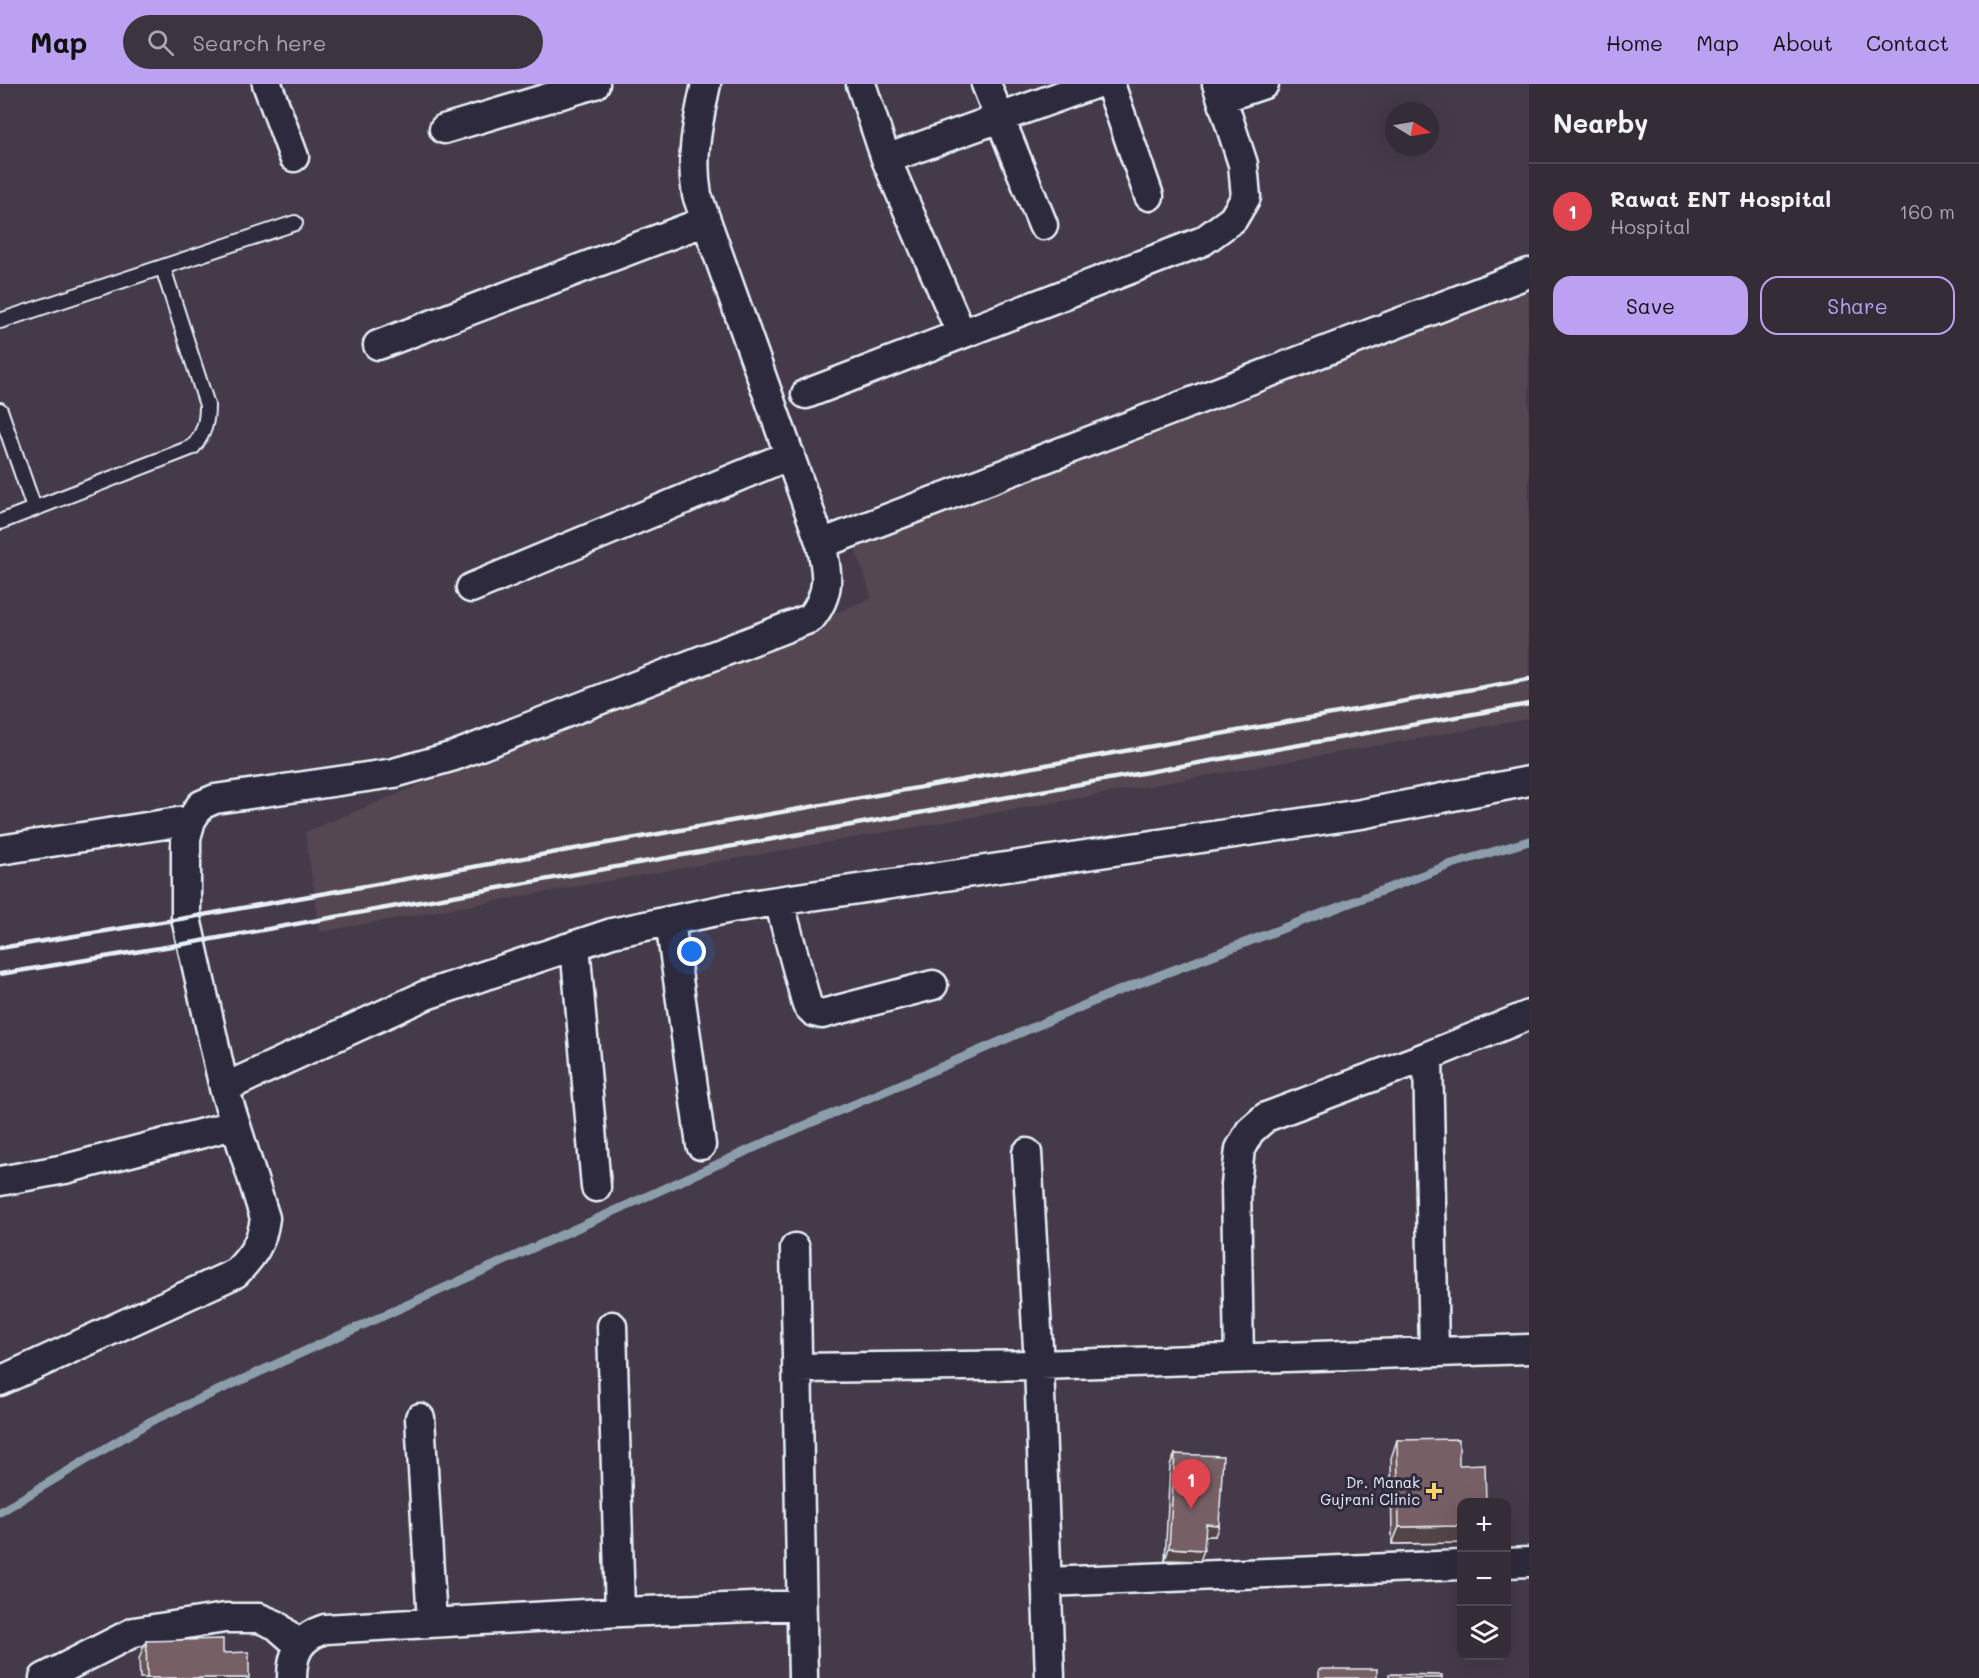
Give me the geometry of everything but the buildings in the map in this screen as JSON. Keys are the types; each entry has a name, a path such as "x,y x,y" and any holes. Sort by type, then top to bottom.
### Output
{"street":[{"path":"267,84 294,157"},
{"path":"444,129 595,84"},
{"path":"0,1381 236,1273 253,1256 262,1239 265,1218 224,1088 186,918 186,838 191,820 201,805 215,799 394,773 454,756 811,618 820,607 827,590 828,572 821,544 706,221 693,170 694,143 706,84"},
{"path":"861,84 886,159 961,333"},
{"path":"986,84 1043,225"},
{"path":"886,159 1094,84"},
{"path":"1110,84 1149,196"},
{"path":"806,394 1203,241 1233,219 1246,197 1244,175 1220,91 1264,84"},
{"path":"378,345 706,221"},
{"path":"821,544 1529,273"},
{"path":"471,588 790,455"},
{"path":"224,1088 426,995 612,933 779,901 1361,814 1529,781"},
{"path":"0,850 191,820"},
{"path":"779,901 807,1005 814,1012 822,1014 933,985"},
{"path":"670,921 701,1145"},
{"path":"575,945 596,1187"},
{"path":"1239,1358 1236,1184 1240,1149 1250,1131 1266,1117 1529,1015"},
{"path":"1428,1056 1434,1352"},
{"path":"0,1180 65,1169 234,1125"},
{"path":"1027,1153 1039,1365 1050,1678"},
{"path":"795,1248 803,1678"},
{"path":"612,1326 620,1612"},
{"path":"797,1368 1039,1365 1529,1349"},
{"path":"420,1418 432,1622"},
{"path":"1511,1563 1529,1562"},
{"path":"1047,1582 1457,1565"},
{"path":"292,1678 292,1661 299,1645 308,1634 325,1629 620,1612 801,1605"},
{"path":"44,1678 134,1632 225,1618 259,1618 276,1625 299,1645"}],"lane":[{"path":"0,321 296,223"},
{"path":"0,522 193,447 201,437 207,423 207,405 163,268"},
{"path":"0,410 34,508"}],"shaded area":[{"path":"1529,285 1529,719 320,932 305,832 872,598 852,539"}],"waterway":[{"path":"0,1512 151,1421 771,1140 1113,993 1452,864 1529,841"}],"railway":[{"path":"0,948 186,918 1529,679"},
{"path":"0,974 190,943 1529,704"}],"place":[{"name":"Dr. Manak Gujrani Clinic","path":"1434,1491"},
{"name":"Rawat ENT Hospital","path":"1191,1509"}]}
